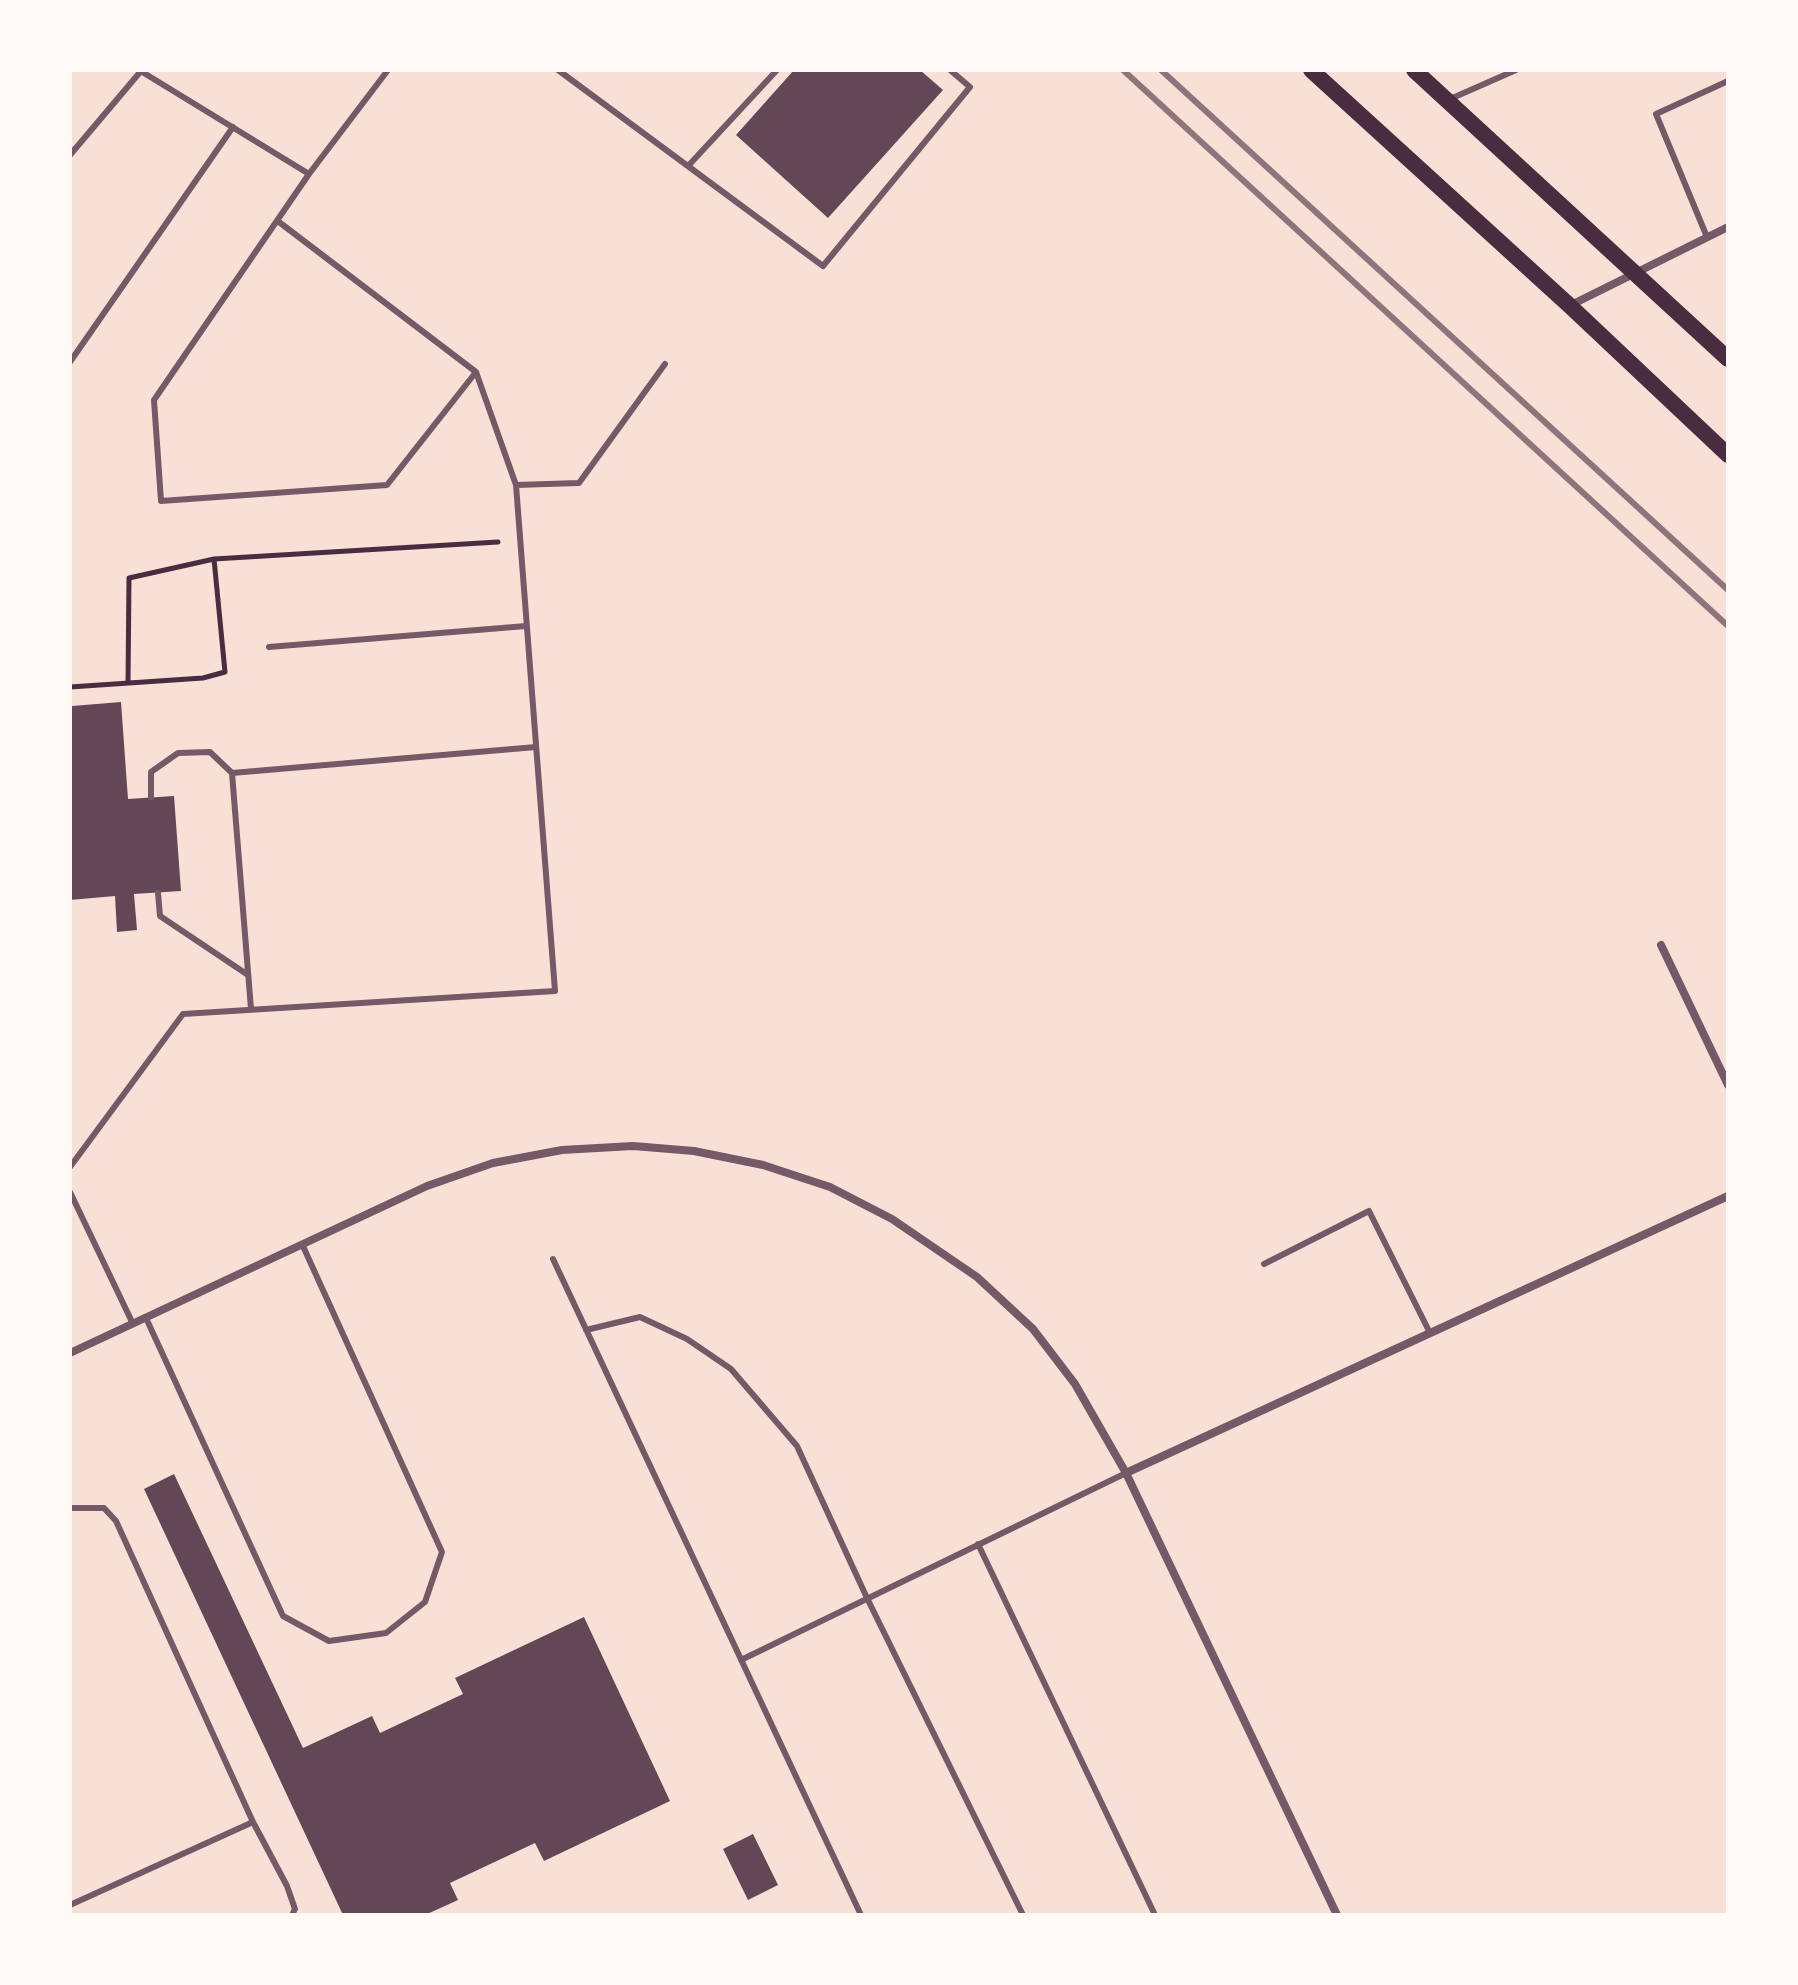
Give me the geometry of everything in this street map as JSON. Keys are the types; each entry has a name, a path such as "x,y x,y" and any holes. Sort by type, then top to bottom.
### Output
{"main road":[{"path":"1311,70 1728,455"},
{"path":"1414,70 1728,359"}],"street":[{"path":"1570,306 1728,227"},
{"path":"1661,945 1728,1085"},
{"path":"70,1353 427,1186 493,1163 562,1150 633,1146 694,1151 763,1165 830,1187 892,1219 977,1277 1033,1329 1075,1384 1126,1473 1337,1915"},
{"path":"1126,1473 1728,1196"}],"lane":[{"path":"388,70 309,174 279,222 154,400 161,501 387,485 476,372"},
{"path":"558,70 823,266 970,87 950,70"},
{"path":"689,165 777,70"},
{"path":"1447,100 1516,70"},
{"path":"70,155 140,71 309,174"},
{"path":"1707,237 1656,114 1728,81"},
{"path":"70,362 233,127"},
{"path":"70,1167 183,1014 555,991 516,485 476,372 279,222"},
{"path":"516,485 579,483 665,364"},
{"path":"269,647 526,626"},
{"path":"232,773 536,747"},
{"path":"151,797 151,772 178,753 210,752 232,773 251,1009"},
{"path":"158,893 160,916 248,975"},
{"path":"70,1192 133,1324"},
{"path":"1264,1264 1369,1211 1430,1333"},
{"path":"146,1318 283,1616 329,1641 386,1633 425,1602 442,1552 302,1244"},
{"path":"553,1259 861,1915"},
{"path":"586,1330 640,1317 687,1339 731,1369 797,1446 867,1598 1023,1915"},
{"path":"741,1660 1126,1473"},
{"path":"70,1508 104,1508 116,1521 253,1822 287,1886 295,1909 292,1915"},
{"path":"978,1544 1155,1915"},
{"path":"70,1905 253,1822"}],"path":[{"path":"128,683 129,578 214,559 520,540"},
{"path":"70,687 203,678 225,672 214,559"}],"building":[{"path":"794,70 920,70 943,90 828,218 736,135"},
{"path":"121,702 128,799 174,796 181,891 134,894 137,930 117,932 115,896 70,900 70,709 72,706"},
{"path":"174,1474 303,1748 372,1716 380,1733 463,1694 455,1678 584,1617 670,1801 544,1861 535,1843 450,1883 458,1900 425,1915 343,1915 144,1489"},
{"path":"753,1834 778,1885 748,1900 723,1849"}],"railway":[{"path":"1123,70 1728,626"},
{"path":"1161,70 1728,590"}]}
